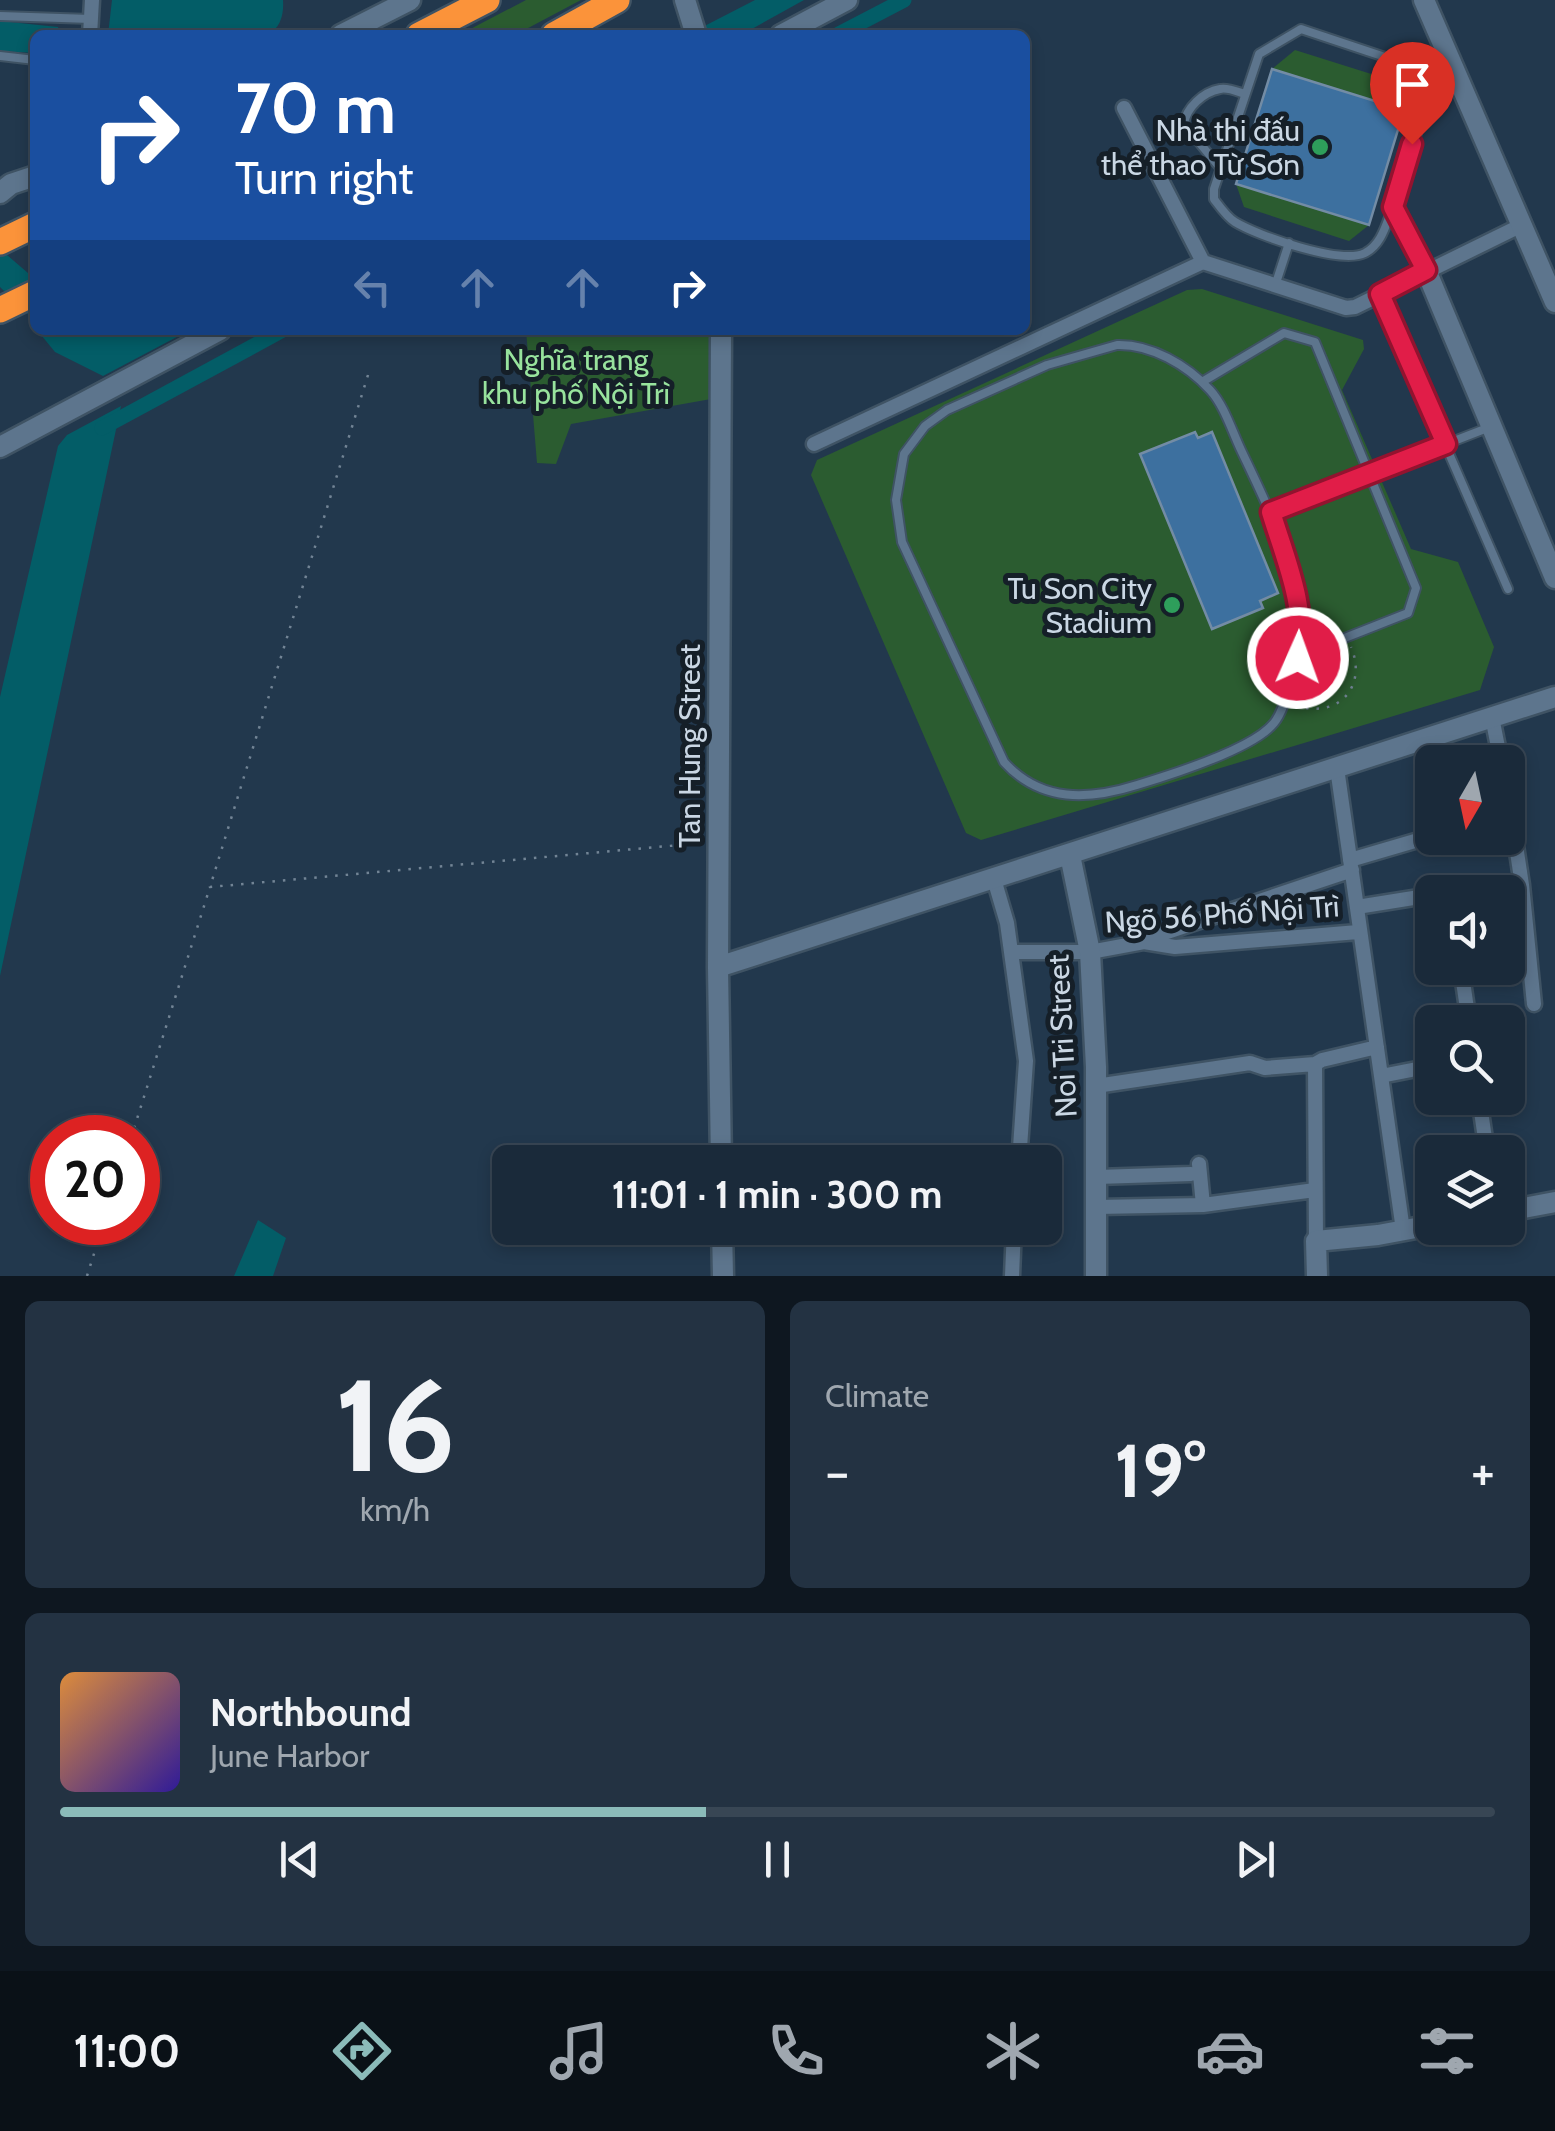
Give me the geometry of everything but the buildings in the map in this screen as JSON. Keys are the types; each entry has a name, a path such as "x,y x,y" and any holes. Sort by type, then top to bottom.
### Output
{"highway":[{"path":"428,30 487,0"},
{"path":"563,30 617,0"},
{"path":"0,242 30,227"},
{"path":"0,310 30,295"}],"street":[{"path":"90,27 92,0"},
{"path":"351,30 410,0"},
{"path":"684,0 693,28"},
{"path":"791,30 848,0"},
{"path":"1424,0 1555,302"},
{"path":"1124,108 1203,262"},
{"path":"0,193 11,184 30,178"},
{"path":"814,444 1203,262 1355,308 1522,225"},
{"path":"1426,270 1555,578"},
{"path":"0,447 211,335"},
{"name":"Tan Hung Street","path":"721,335 721,1145"},
{"path":"718,967 1555,697"},
{"path":"1492,717 1498,745"},
{"path":"1337,768 1403,1230"},
{"path":"1144,942 1415,842"},
{"name":"Noi Tri Street","path":"1070,855 1090,952 1096,1086 1096,1276"},
{"path":"994,880 1007,923 1026,1061 1019,1145"},
{"path":"1357,907 1415,898"},
{"path":"1525,915 1534,1004"},
{"name":"Ngõ 56 Phố Nội Trì","path":"1011,952 1090,952 1144,942 1175,947 1358,932"},
{"path":"1096,1086 1250,1063 1265,1068 1316,1064 1377,1047"},
{"path":"1316,1064 1316,1276"},
{"path":"1381,1076 1415,1069"},
{"path":"1097,1177 1195,1169 1203,1204"},
{"path":"1097,1208 1203,1204 1315,1190"},
{"path":"1525,1208 1555,1202"},
{"path":"1316,1241 1415,1228"},
{"path":"722,1245 723,1276"},
{"path":"1012,1276 1013,1245"}],"lane":[{"path":"0,16 90,27"},
{"path":"1301,29 1388,58 1400,66 1411,82 1422,112 1379,242 1357,256 1337,256 1289,243 1227,216 1214,199 1246,94 1259,54 1301,29"},
{"path":"0,56 30,59"},
{"path":"1221,168 1184,124 1184,119 1189,108 1216,90 1226,88 1246,94"},
{"path":"1393,207 1426,270"},
{"path":"1275,286 1289,243"},
{"path":"1380,294 1508,588"},
{"path":"1202,382 1284,333 1315,342 1416,588 1408,613 1298,656"},
{"path":"1117,345 1136,345 1156,352 1214,393 1271,512 1299,602 1301,640 1274,723 1252,741 1172,774 1084,798 1021,778 1004,762 902,542 896,500 904,454 925,426 947,410 1047,364 1117,345"},
{"path":"1271,512 1493,426"}],"path":[{"path":"137,1115 368,375"},
{"path":"1306,708 1326,709 1349,694 1358,670 1352,647"},
{"path":"210,887 719,841"},
{"path":"87,1276 97,1245"}],"green space":[{"path":"526,0 581,0 524,30 469,30"},
{"name":"Nhà thi đấu thể thao Từ Sơn","path":"1295,50 1403,84 1404,110 1369,225 1349,241 1244,207 1236,184 1272,69"},
{"name":"Tu Son City Stadium","path":"1202,289 1363,340 1364,349 1342,390 1411,549 1458,562 1494,647 1480,690 981,840 966,833 811,475 817,460 1187,290"},
{"name":"Nghĩa trang khu phố Nội Trì","path":"526,335 710,335 711,399 571,424 556,464 537,463"}],"shaded area":[{"path":"112,0 283,0 282,15 274,30 109,30"},
{"path":"755,0 804,0 750,30 697,30"},
{"path":"0,21 58,27 59,30 30,30 30,53 0,51"},
{"path":"0,249 30,275 30,316 0,287"},
{"path":"41,335 181,335 103,376 55,352"},
{"path":"121,406 0,976 0,697 58,446 67,435"},
{"path":"258,1220 286,1238 273,1276 234,1276"}],"waterway":[{"path":"847,30 904,0"},
{"path":"102,428 274,335"}],"place":[{"name":"Nhà thi đấu thể thao Từ Sơn","path":"1320,147"},
{"name":"Tu Son City Stadium","path":"1172,605"}],"route":[{"path":"1298,658 1299,602 1271,512 1446,444 1380,294 1426,270 1393,207 1412,144"}]}
